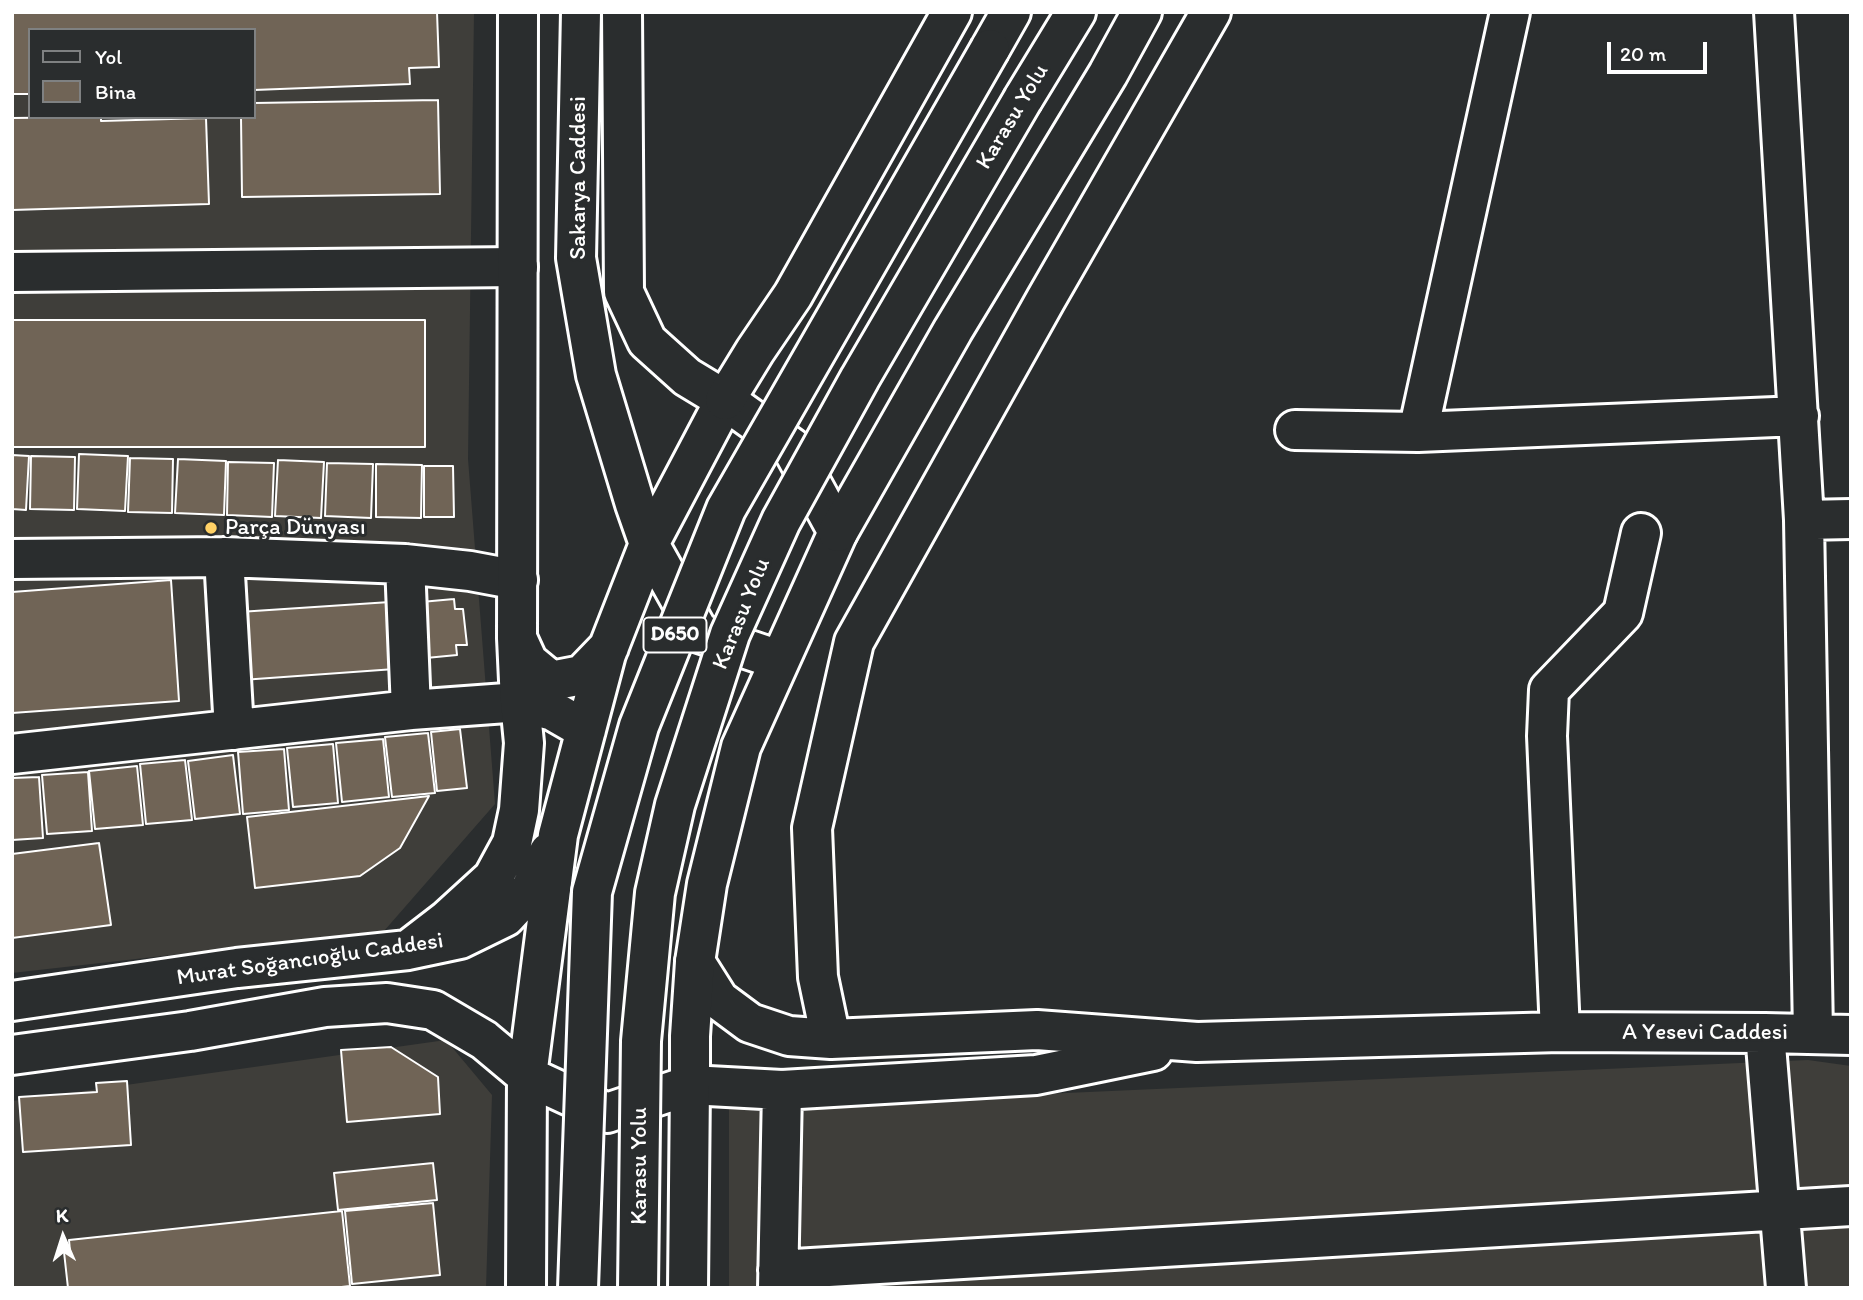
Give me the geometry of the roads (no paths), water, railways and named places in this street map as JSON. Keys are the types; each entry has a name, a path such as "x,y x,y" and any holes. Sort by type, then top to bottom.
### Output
{"main road":[{"path":"408,950 447,920 492,878 512,843 519,810 524,743 517,638 519,12"},
{"name":"Sakarya Caddesi","path":"581,12 576,258 596,375 635,504 649,544 699,633 779,660"},
{"name":"Sakarya Caddesi","path":"622,12 624,292 647,341 687,377 725,400 792,448 838,532"},
{"path":"526,1288 527,1076 558,835 609,647 649,544 725,400 793,295 952,12"},
{"name":"D650","path":"578,1288 592,892 639,726 726,509 1012,12"},
{"name":"Karasu Yolu","path":"638,1288 641,1041 655,893 674,805 730,634 780,521 860,378 1076,12"},
{"path":"688,1288 690,1036 695,962 707,884 741,747 838,532 953,330 1108,74 1142,12"},
{"path":"831,1039 818,977 812,828 854,642 1211,12"},
{"path":"1418,432 1510,12"},
{"path":"1774,12 1804,520 1813,1034"},
{"path":"12,272 518,267"},
{"path":"1295,430 1418,432 1799,416"},
{"path":"1804,520 1851,519"},
{"path":"1560,1032 1547,736 1549,690 1623,613 1641,533"},
{"path":"12,559 224,557 405,564 470,570 518,580"},
{"path":"224,557 234,730"},
{"path":"405,564 411,710"},
{"path":"517,638 528,662 551,681 582,675 609,647"},
{"path":"12,754 411,710 520,702 553,711 586,730"},
{"name":"Murat Soğancıoğlu Caddesi","path":"12,1000 237,968 408,950 460,939 505,917 530,890 558,835"},
{"path":"695,962 719,1000 750,1023 789,1036 831,1039 1037,1030 1196,1042"},
{"path":"12,1055 190,1031 325,1007 387,1003 433,1010 484,1040 527,1076 607,1113 690,1085 782,1090 1036,1075 1196,1042"},
{"name":"A Yesevi Caddesi","path":"1196,1042 1560,1032 1851,1035"},
{"path":"1765,1033 1786,1288"},
{"path":"782,1090 778,1279 1851,1206"}],"place":[{"name":"Parça Dünyası","path":"211,528"}]}
